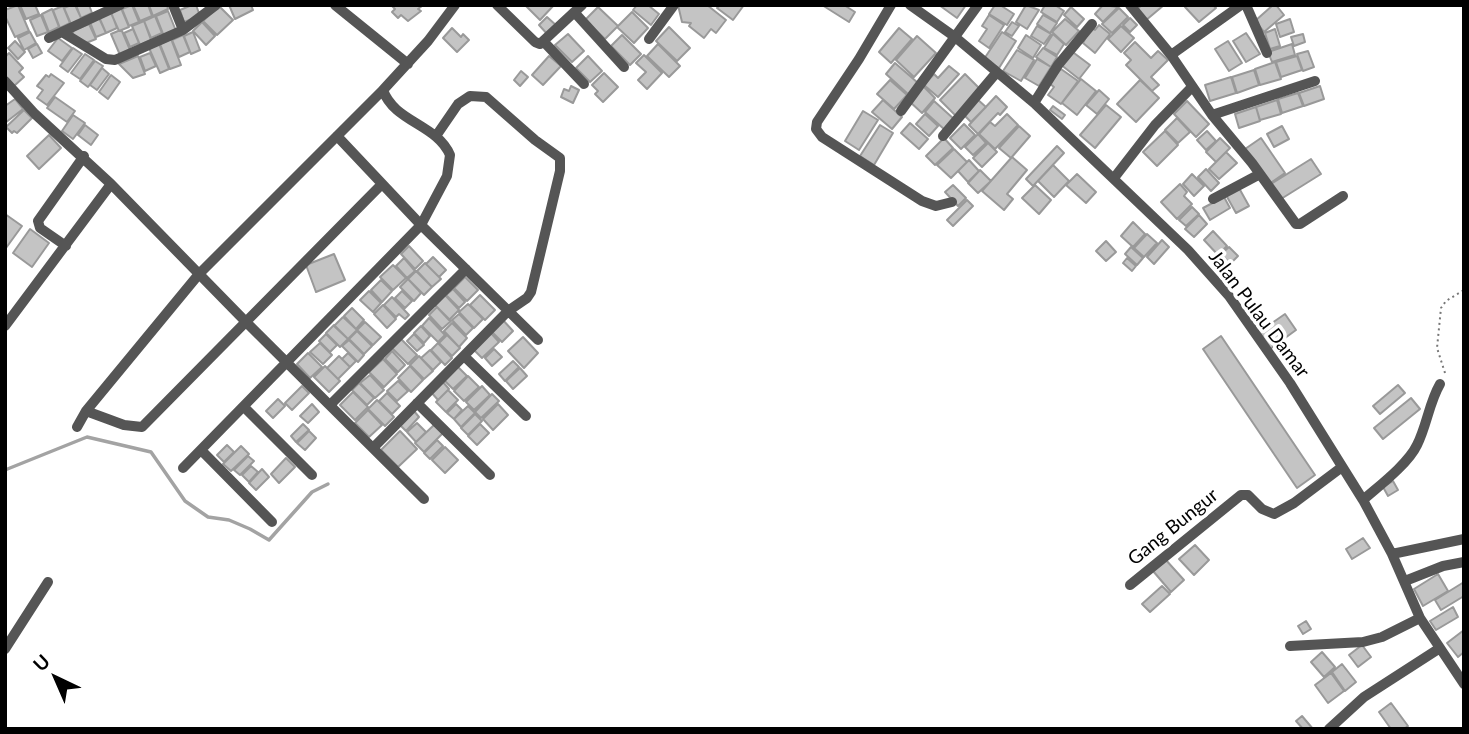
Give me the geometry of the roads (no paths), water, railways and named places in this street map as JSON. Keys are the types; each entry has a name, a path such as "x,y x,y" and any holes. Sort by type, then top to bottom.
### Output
{"street":[{"path":"49,38 120,5"},
{"path":"173,5 183,30"},
{"path":"62,32 106,59 115,60 183,30 216,5"},
{"path":"77,427 86,411 199,274 408,64 455,5"},
{"path":"497,5 584,84"},
{"path":"649,38 674,5"},
{"path":"891,5 817,121 816,129 822,137 922,201 936,206 952,202"},
{"name":"Jalan Pulau Damar","path":"910,5 955,37 1034,103 1188,250 1229,296 1290,383 1363,500 1399,568 1420,618 1464,684"},
{"path":"901,111 978,5"},
{"path":"1130,5 1171,55 1212,115 1297,225 1343,197"},
{"path":"1171,55 1243,5 1258,28 1267,53"},
{"path":"339,6 408,64"},
{"path":"541,43 579,9 624,67"},
{"path":"1034,103 1058,65 1092,24"},
{"path":"943,136 997,72"},
{"path":"5,81 424,499"},
{"path":"1212,115 1315,81"},
{"path":"1114,178 1155,125 1192,88"},
{"path":"183,468 421,225 447,176 450,164 448,148 436,136 398,111 383,90"},
{"path":"373,448 508,311 527,298 531,292 560,171 560,158 486,97 470,96 458,104 436,136"},
{"path":"337,136 421,225 538,340"},
{"path":"66,246 40,228 38,221 83,156"},
{"path":"1213,199 1260,174"},
{"path":"5,326 111,184"},
{"path":"86,411 124,425 142,427 382,184"},
{"path":"330,405 466,269"},
{"path":"464,356 526,416"},
{"path":"1363,500 1410,457 1418,444 1430,404 1440,384"},
{"path":"417,403 490,475"},
{"path":"244,407 312,475"},
{"path":"201,450 272,522"},
{"name":"Gang Bungur","path":"1130,585 1241,495 1248,495 1262,509 1274,514 1294,503 1342,467"},
{"path":"1399,568 1464,539"},
{"path":"1399,568 1432,569 1464,562"},
{"path":"5,649 48,582"},
{"path":"1290,646 1363,642 1382,637 1420,618"},
{"path":"1329,729 1341,725 1364,697 1440,648"}],"waterway":[{"path":"5,470 87,437 151,452 185,501 208,517 229,520 269,540 312,492 328,484"}]}
